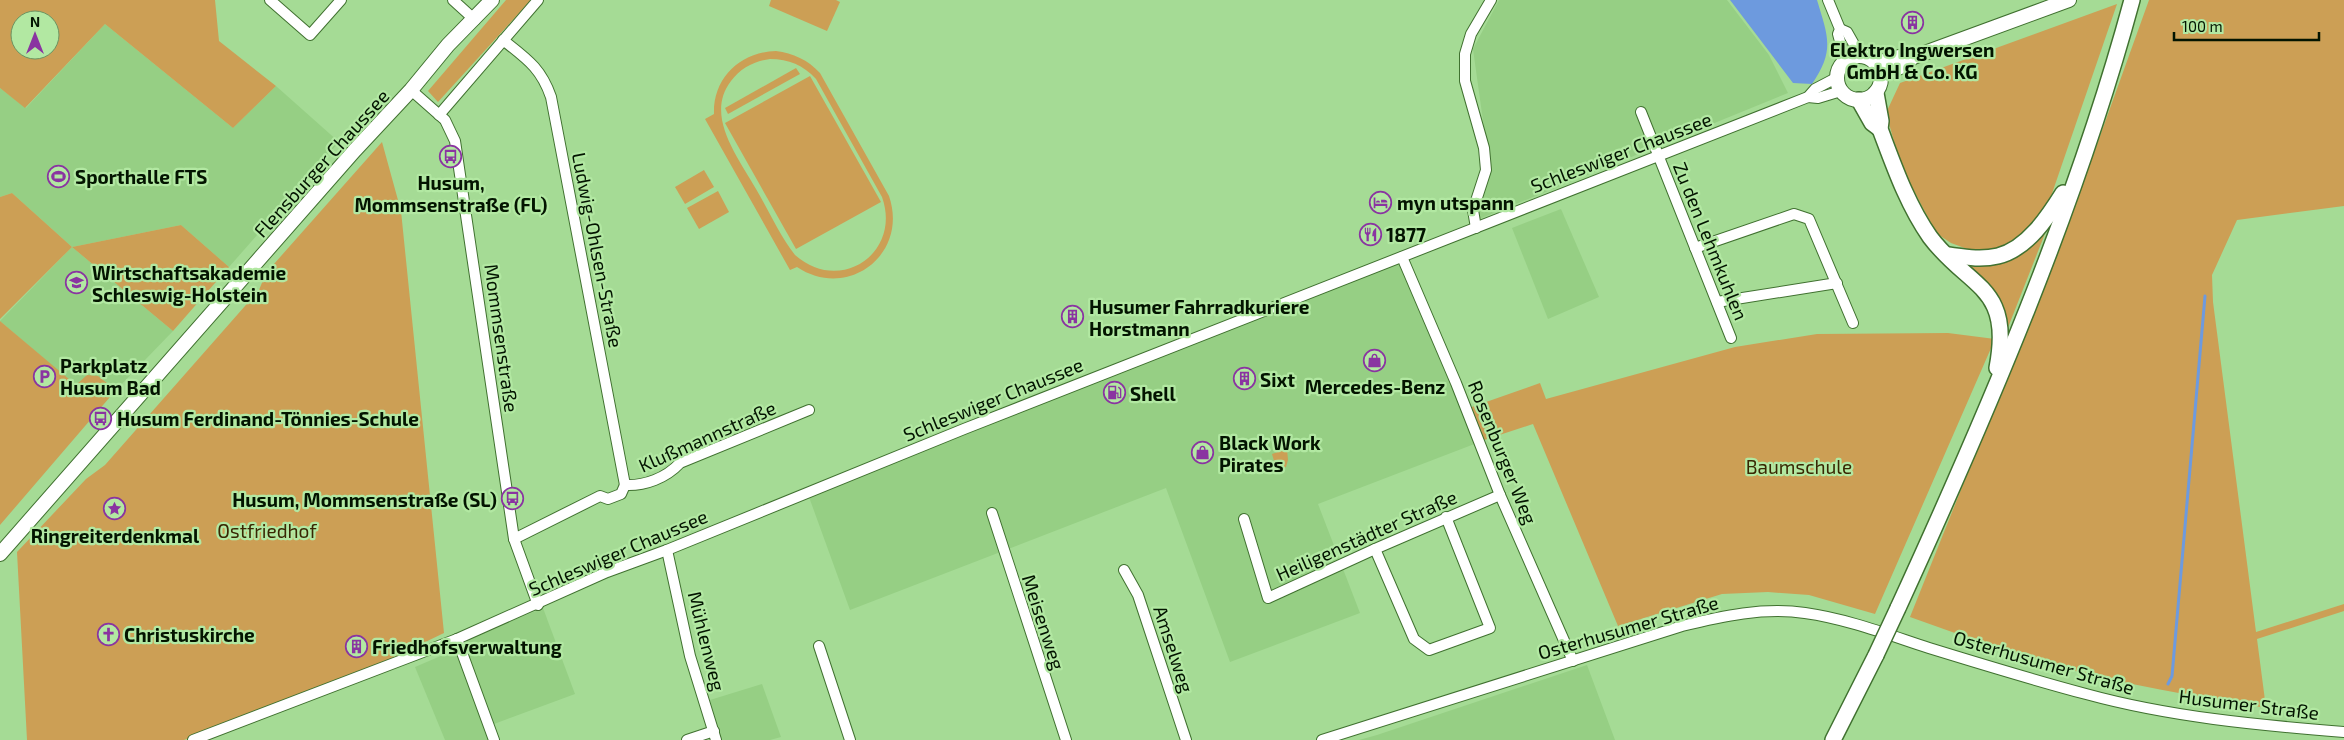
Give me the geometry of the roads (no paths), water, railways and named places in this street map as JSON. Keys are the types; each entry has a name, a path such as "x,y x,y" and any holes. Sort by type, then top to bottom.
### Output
{"highway":[{"path":"1833,740 1876,655 1937,522 2036,286 2079,166 2132,0"},
{"path":"1876,93 1880,129 1912,209 1931,238 1986,291 1998,312 2000,339 1993,391"},
{"path":"1859,100 1872,123 1880,129"},
{"path":"1948,255 1976,258 1998,256 2019,246 2048,215 2079,166"}],"main road":[{"name":"Flensburger Chaussee","path":"0,554 355,150 411,90 448,45 475,20 492,0"},
{"path":"1879,69 1907,64 1911,58 2069,0"},
{"path":"1860,55 1871,58 1879,69 1881,81 1876,93 1859,100 1846,96 1839,84 1840,65 1846,60 1860,55"}],"street":[{"path":"270,0 310,35 341,0"},
{"path":"453,0 475,20"},
{"path":"438,115 538,0"},
{"path":"1476,228 1473,210 1486,170 1484,148 1466,80 1465,54 1471,34 1490,0"},
{"path":"1828,0 1840,28 1846,32 1860,55"},
{"path":"1840,28 1838,34 1846,60"},
{"name":"Ludwig-Ohlsen-Straße","path":"503,40 528,60 545,79 551,98 625,485"},
{"name":"Schleswiger Chaussee","path":"193,740 457,639 538,605 607,572 667,550 964,429 1659,156 1808,96 1815,89 1839,84"},
{"name":"Mommsenstraße","path":"411,90 449,126 455,141 514,539 538,605"},
{"name":"Zu den Lehmkuhlen","path":"1641,112 1731,338"},
{"path":"1695,248 1794,214 1809,219 1852,323"},
{"name":"Rosenburger Weg","path":"1402,256 1456,383 1500,495 1573,661"},
{"path":"1717,302 1837,283"},
{"name":"Klußmannstraße","path":"514,539 600,496 608,499 621,494 625,485 639,486 671,473 680,463 810,410"},
{"name":"Heiligenstädter Straße","path":"1244,519 1268,598 1375,548 1500,495"},
{"name":"Meisenweg","path":"992,513 1066,740"},
{"path":"1375,548 1414,639 1429,650 1490,628 1446,517"},
{"name":"Mühlenweg","path":"667,550 690,656 715,736"},
{"name":"Amselweg","path":"1124,570 1138,595 1186,740"},
{"name":"Osterhusumer Straße","path":"1322,740 1682,626 1723,616 1767,612 1805,613 1857,624 2077,691 2151,710"},
{"path":"457,639 494,740"},
{"path":"819,646 850,740"},
{"name":"Husumer Straße","path":"2151,710 2201,718 2344,732"},
{"path":"687,740 715,736"}],"water":[{"path":"1730,0 1817,0 1826,34 1827,52 1824,62 1812,84 1793,83"}],"waterway":[{"path":"2168,684 2172,676 2205,296"}],"place":[{"name":"Elektro Ingwersen GmbH & Co. KG","path":"1912,23"},
{"name":"Husum, Mommsenstraße (FL)","path":"451,156"},
{"name":"Sporthalle FTS","path":"59,176"},
{"name":"myn utspann","path":"1381,202"},
{"name":"1877","path":"1370,234"},
{"name":"Wirtschaftsakademie Schleswig-Holstein","path":"76,283"},
{"name":"Husumer Fahrradkuriere Horstmann","path":"1073,317"},
{"name":"Mercedes-Benz","path":"1375,360"},
{"name":"Parkplatz Husum Bad","path":"44,376"},
{"name":"Sixt","path":"1244,379"},
{"name":"Shell","path":"1114,393"},
{"name":"Husum Ferdinand-Tönnies-Schule","path":"101,418"},
{"name":"Black Work Pirates","path":"1203,453"},
{"name":"Husum, Mommsenstraße (SL)","path":"513,499"},
{"name":"Ringreiterdenkmal","path":"115,509"},
{"name":"Christuskirche","path":"108,634"},
{"name":"Friedhofsverwaltung","path":"356,646"}],"park label":[{"name":"Baumschule","path":"1799,466"},
{"name":"Ostfriedhof","path":"267,530"}]}
